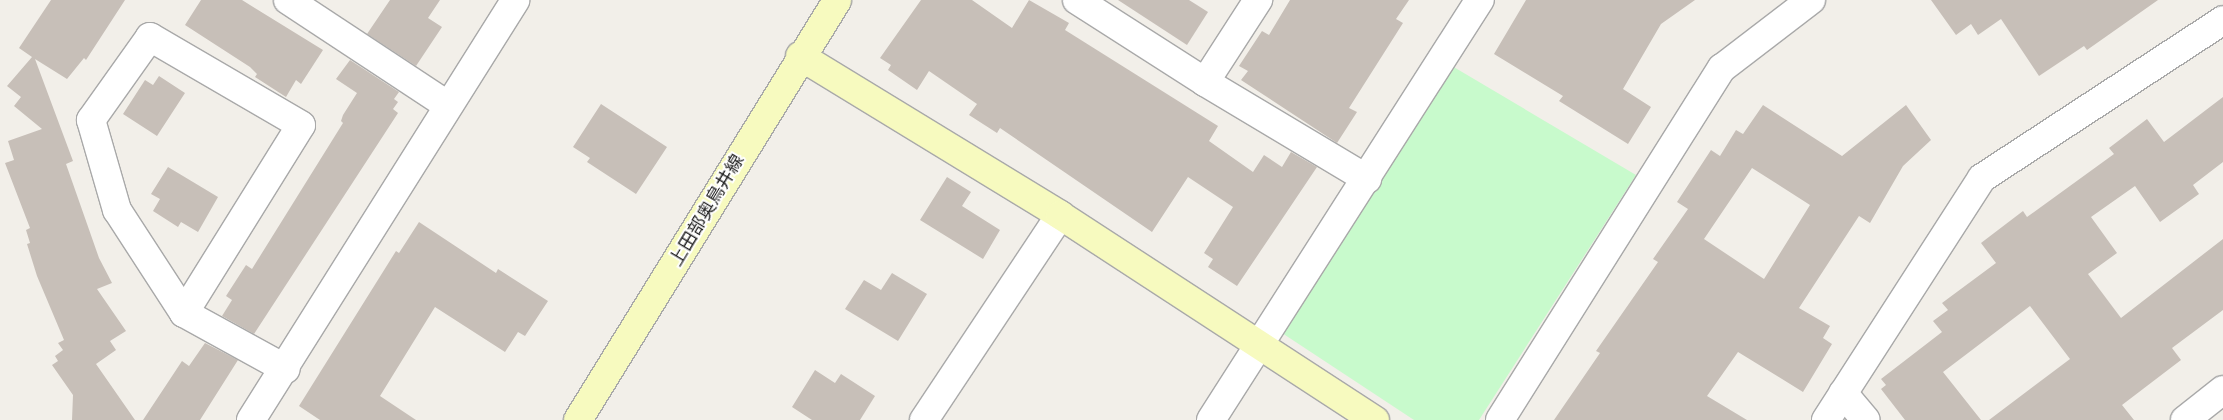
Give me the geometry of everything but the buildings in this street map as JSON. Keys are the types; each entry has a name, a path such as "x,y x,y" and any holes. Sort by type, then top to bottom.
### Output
{"street":[{"path":"288,0 447,105"},
{"path":"252,420 286,369 447,105 515,0"},
{"name":"上田部奥鳥井線","path":"578,420 800,56 837,0"},
{"path":"1077,0 1205,82 1367,179"},
{"path":"1205,82 1258,0"},
{"path":"1211,420 1480,0"},
{"path":"1500,420 1722,68 1783,8 1811,0"},
{"path":"1826,420 1982,178 2223,20"},
{"path":"184,313 301,125 150,37 91,120 117,210 184,313 286,369"},
{"path":"800,56 1060,215 1374,420"},
{"path":"924,420 1060,215"},
{"path":"2185,420 2223,390"},
{"path":"1843,393 1866,420"}],"green space":[{"path":"1452,66 1636,175 1479,420 1414,420 1282,333"}]}
